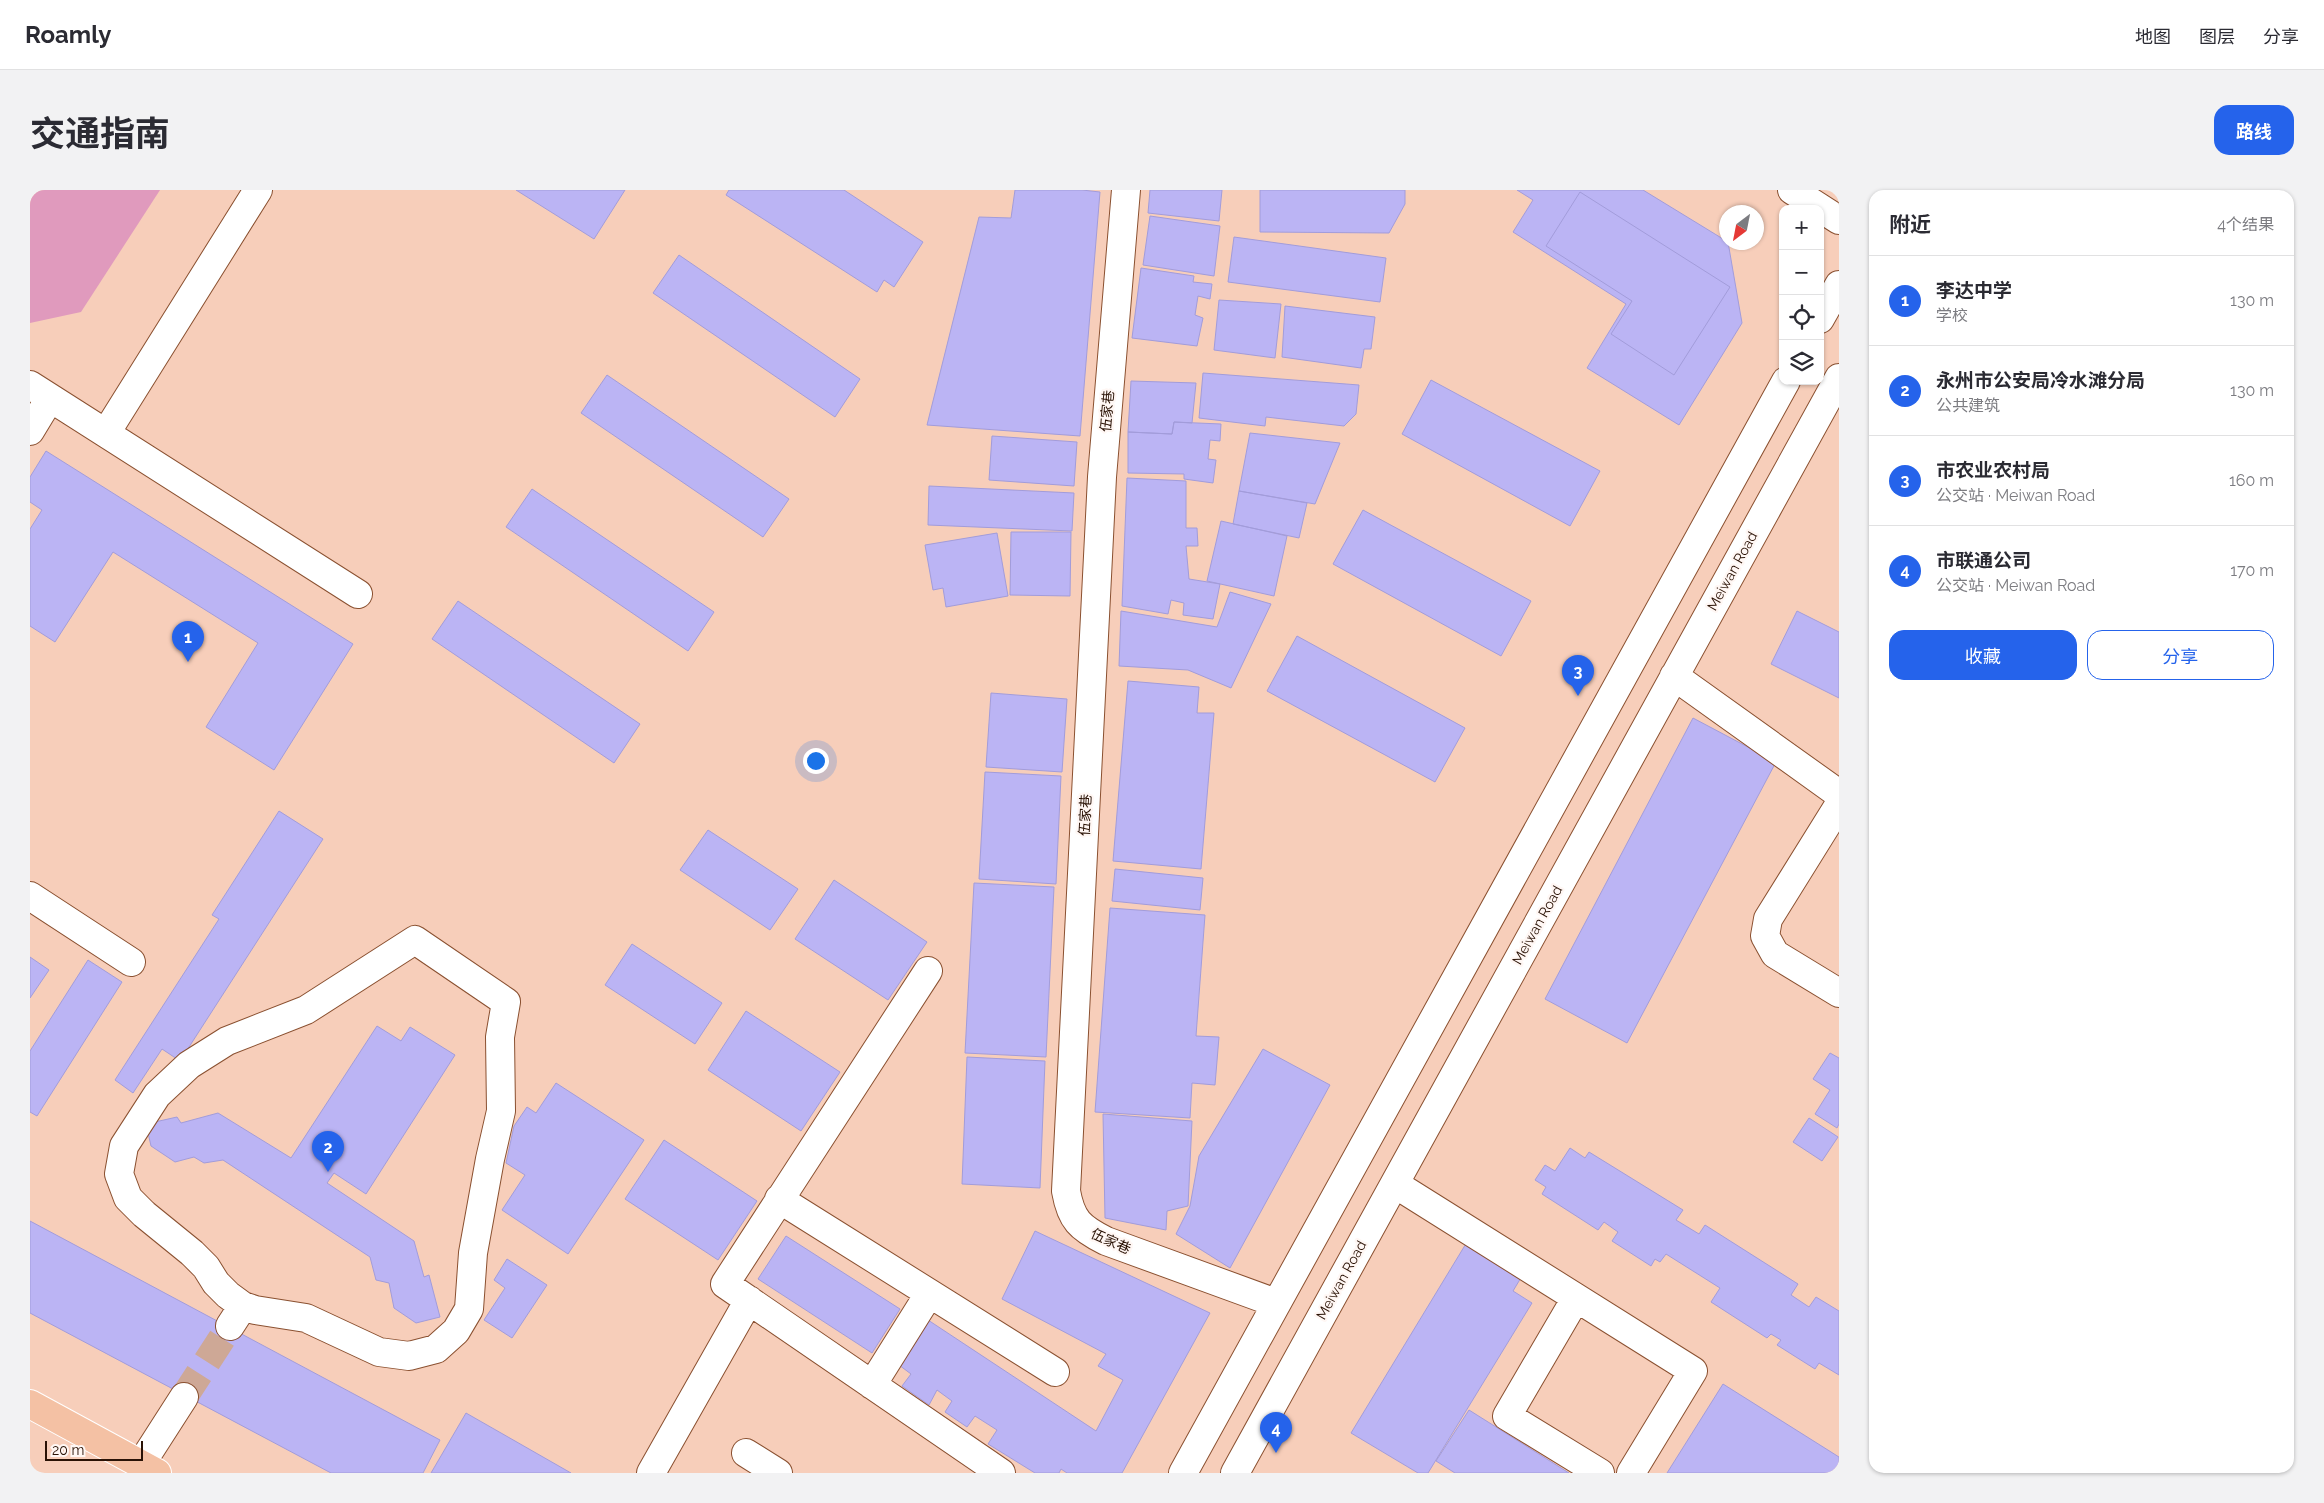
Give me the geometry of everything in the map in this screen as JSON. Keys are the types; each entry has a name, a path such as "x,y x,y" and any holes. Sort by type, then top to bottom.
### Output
{"main road":[{"path":"30,1404 149,1469"}],"street":[{"path":"106,433 258,190"},
{"name":"伍家巷","path":"1126,190 1102,477 1066,1191 1069,1207 1077,1222 1089,1233 1276,1304"},
{"path":"1792,190 1839,220"},
{"path":"1824,312 1839,285"},
{"name":"Meiwan Road","path":"1235,1473 1839,378"},
{"path":"1183,1473 1784,385"},
{"path":"30,430 40,392 358,594"},
{"path":"1674,676 1839,794"},
{"path":"1839,805 1768,919 1765,936 1775,954 1839,994"},
{"path":"30,896 131,962"},
{"path":"415,940 506,1002 500,1037 501,1111 490,1159 473,1253 469,1309 456,1331 436,1349 409,1356 379,1352 306,1318 255,1310 237,1316 228,1295 216,1283 206,1267 128,1198 119,1174 124,1146 157,1096 189,1065 227,1041 306,1010 415,940"},
{"path":"928,971 724,1284 1001,1473"},
{"path":"1395,1184 1693,1371 1631,1473"},
{"path":"779,1199 1055,1372"},
{"path":"872,1385 929,1294"},
{"path":"1576,1298 1508,1416 1600,1473"},
{"path":"651,1473 749,1300"},
{"path":"149,1469 184,1397"},
{"path":"746,1453 778,1473"}],"shaded area":[{"path":"30,190 160,190 81,312 30,323"}],"building":[{"path":"516,190 625,190 594,239"},
{"path":"729,190 844,190 923,242 894,287 884,280 877,292 726,195"},
{"path":"1015,190 1082,190 1100,192 1080,436 927,425 979,217 1011,218"},
{"path":"1150,190 1222,190 1219,221 1148,213"},
{"path":"1260,190 1405,190 1405,204 1389,233 1260,232"},
{"path":"1517,190 1643,190 1719,236 1719,250 1729,250 1742,323 1679,425 1587,368 1626,304 1513,232 1533,200"},
{"path":"1580,192 1730,287 1674,375 1611,334 1632,301 1546,246"},
{"path":"1150,216 1220,226 1214,276 1143,265"},
{"path":"1234,237 1386,258 1380,302 1228,282"},
{"path":"679,255 860,379 835,417 653,293"},
{"path":"1141,268 1194,276 1193,282 1212,284 1210,299 1198,296 1195,315 1203,318 1197,346 1132,338"},
{"path":"1219,300 1281,304 1275,358 1214,350"},
{"path":"1285,306 1375,317 1371,349 1364,349 1361,368 1282,357"},
{"path":"1203,373 1359,385 1356,414 1344,426 1266,417 1265,426 1199,418"},
{"path":"607,375 789,499 763,537 581,413"},
{"path":"1431,380 1600,471 1570,526 1402,434"},
{"path":"1131,381 1196,383 1192,423 1174,422 1172,434 1128,432"},
{"path":"1174,422 1221,424 1220,441 1210,440 1208,459 1216,460 1213,483 1184,479 1184,474 1128,473 1128,432 1172,434"},
{"path":"1250,433 1340,443 1315,504 1239,491"},
{"path":"992,436 1077,442 1074,486 989,480"},
{"path":"46,451 353,644 274,770 206,727 258,643 113,552 55,642 30,626 30,529 42,510 30,502 30,477"},
{"path":"1127,478 1186,481 1186,528 1197,528 1198,546 1186,546 1189,579 1220,584 1213,619 1183,615 1184,603 1171,600 1168,614 1122,606"},
{"path":"929,486 1074,493 1072,531 928,525"},
{"path":"532,489 714,612 688,651 506,527"},
{"path":"1239,491 1307,503 1299,538 1233,524"},
{"path":"1363,510 1531,601 1501,656 1333,564"},
{"path":"1221,521 1287,536 1274,596 1207,581"},
{"path":"1011,532 1071,532 1070,596 1010,595"},
{"path":"997,533 1008,596 946,607 943,588 933,590 925,545"},
{"path":"1230,592 1271,604 1231,688 1188,670 1119,666 1121,611 1217,627"},
{"path":"458,601 640,724 614,763 432,639"},
{"path":"1797,611 1839,632 1839,698 1771,664"},
{"path":"1297,636 1465,728 1435,782 1267,691"},
{"path":"1128,681 1199,687 1197,713 1214,713 1201,869 1113,861"},
{"path":"991,693 1067,699 1062,772 986,767"},
{"path":"1693,718 1776,762 1627,1043 1545,999"},
{"path":"985,772 1061,776 1056,884 979,879"},
{"path":"279,811 323,839 180,1061 162,1049 133,1093 115,1080 219,919 212,915"},
{"path":"708,830 798,889 770,930 680,870"},
{"path":"1115,869 1203,878 1200,910 1112,901"},
{"path":"834,880 927,942 888,1000 795,939"},
{"path":"974,883 1054,887 1046,1057 965,1053"},
{"path":"1110,908 1205,915 1196,1036 1219,1037 1215,1085 1192,1083 1190,1118 1095,1112"},
{"path":"632,944 722,1003 695,1044 605,985"},
{"path":"30,957 49,970 30,998"},
{"path":"88,960 122,982 37,1116 30,1112 30,1051"},
{"path":"746,1011 840,1072 801,1131 708,1070"},
{"path":"377,1026 401,1041 410,1027 455,1055 366,1194 334,1173 327,1183 414,1241 424,1277 429,1275 440,1317 416,1323 394,1308 389,1283 376,1280 370,1257 223,1160 204,1163 194,1157 175,1162 151,1146 146,1124 177,1117 181,1123 218,1113 291,1158"},
{"path":"1263,1049 1330,1085 1230,1268 1176,1234 1190,1206 1199,1156"},
{"path":"1830,1053 1839,1058 1839,1124 1837,1128 1815,1114 1830,1090 1813,1079"},
{"path":"967,1057 1045,1061 1040,1188 962,1184"},
{"path":"556,1083 644,1140 568,1254 502,1210 525,1175 506,1163 514,1126 527,1107 536,1113"},
{"path":"1103,1114 1192,1121 1188,1206 1167,1211 1166,1230 1105,1218"},
{"path":"1809,1118 1838,1137 1822,1161 1793,1142"},
{"path":"664,1140 757,1201 718,1260 625,1199"},
{"path":"1570,1148 1585,1158 1589,1152 1683,1210 1676,1220 1699,1234 1705,1225 1798,1284 1791,1295 1809,1307 1816,1297 1839,1311 1839,1375 1819,1363 1815,1369 1777,1345 1781,1340 1771,1334 1767,1338 1711,1302 1720,1288 1666,1254 1660,1262 1655,1259 1651,1266 1612,1241 1618,1232 1604,1222 1598,1230 1542,1194 1546,1187 1535,1180 1545,1165 1555,1171"},
{"path":"30,1221 440,1440 423,1473 331,1473 30,1313"},
{"path":"1035,1231 1210,1313 1122,1473 1067,1473 1061,1469 1059,1473 1035,1473 988,1444 997,1430 975,1416 967,1427 945,1412 952,1401 937,1390 929,1405 902,1386 911,1374 899,1365 928,1320 1096,1431 1123,1380 1098,1366 1106,1354 1002,1299"},
{"path":"786,1236 900,1309 872,1353 758,1279"},
{"path":"1467,1242 1522,1276 1513,1291 1532,1303 1428,1473 1418,1473 1351,1433"},
{"path":"507,1259 547,1285 512,1338 484,1320 505,1288 494,1280"},
{"path":"1723,1384 1839,1457 1839,1473 1667,1473"},
{"path":"1469,1410 1569,1473 1455,1473 1436,1461"},
{"path":"466,1413 571,1473 431,1473"}],"tunnel":[{"path":"184,1397 230,1326"}],"place":[{"name":"李达中学","path":"188,662"},
{"name":"市农业农村局","path":"1578,696"},
{"name":"永州市公安局冷水滩分局","path":"328,1172"},
{"name":"市联通公司","path":"1276,1453"}]}
